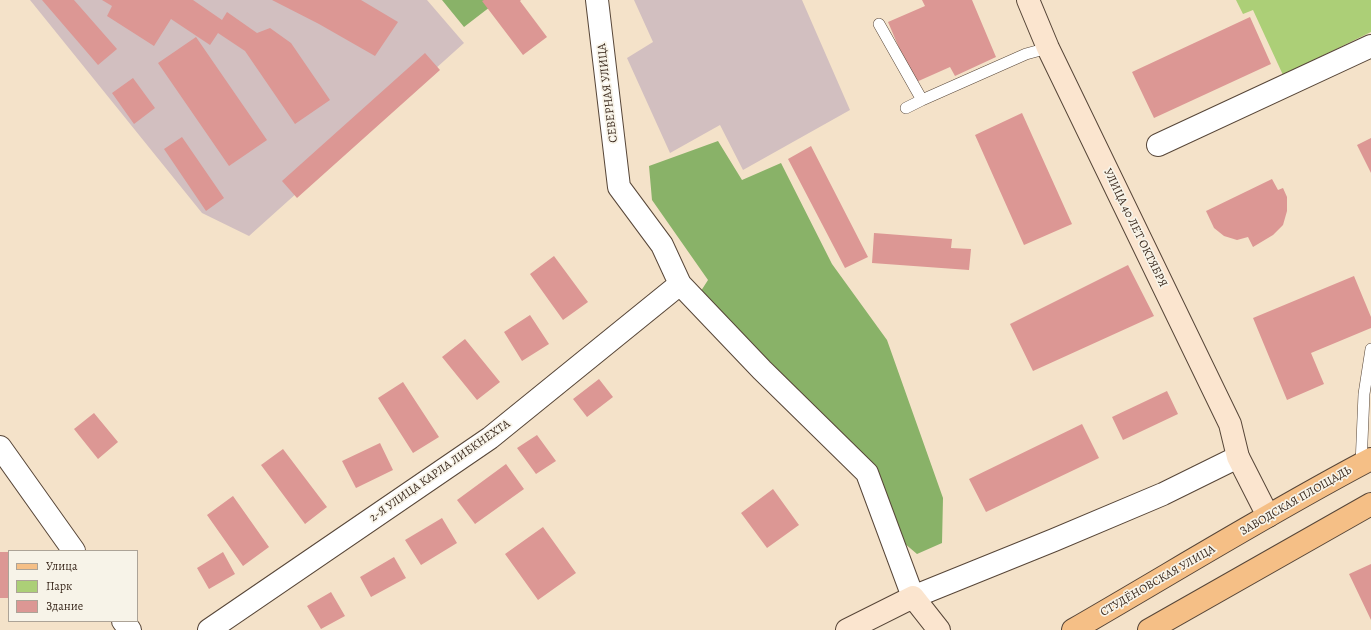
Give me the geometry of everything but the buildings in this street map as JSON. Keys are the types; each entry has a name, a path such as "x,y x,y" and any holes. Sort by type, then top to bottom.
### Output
{"main road":[{"name":"ЗАВОДСКАЯ ПЛОЩАДЬ","path":"1222,544 1268,516 1366,462"},
{"path":"1150,630 1245,574 1371,504"},
{"name":"СТУДЁНОВСКАЯ УЛИЦА","path":"1073,630 1222,544"}],"street":[{"name":"СЕВЕРНАЯ УЛИЦА","path":"597,0 619,187 662,245 680,284"},
{"name":"УЛИЦА 40 ЛЕТ ОКТЯБРЯ","path":"1028,0 1048,48 1230,424 1238,457 1268,516"},
{"path":"1158,145 1371,46"},
{"path":"680,284 762,370 867,473 914,596 939,630"},
{"name":"2-Я УЛИЦА КАРЛА ЛИБКНЕХТА","path":"209,630 490,438 680,284"},
{"path":"0,447 73,550"},
{"path":"847,630 914,596 1047,543 1156,497 1238,457"},
{"path":"124,622 130,630"}],"lane":[{"path":"879,24 922,100"},
{"path":"906,108 1026,54 1048,48"},
{"path":"1366,462 1364,394 1371,349"}],"shaded area":[{"path":"30,0 427,0 464,43 249,236 202,213"},
{"path":"634,0 802,0 850,110 743,170 720,125 670,153 627,58 653,42"}],"green space":[{"path":"442,0 499,0 464,27"},
{"path":"1236,0 1371,0 1371,32 1283,75 1253,10 1243,14"},
{"path":"718,141 742,180 781,163 832,264 887,340 943,498 942,543 917,554 904,543 873,466 699,294 708,280 652,200 649,166"}]}
